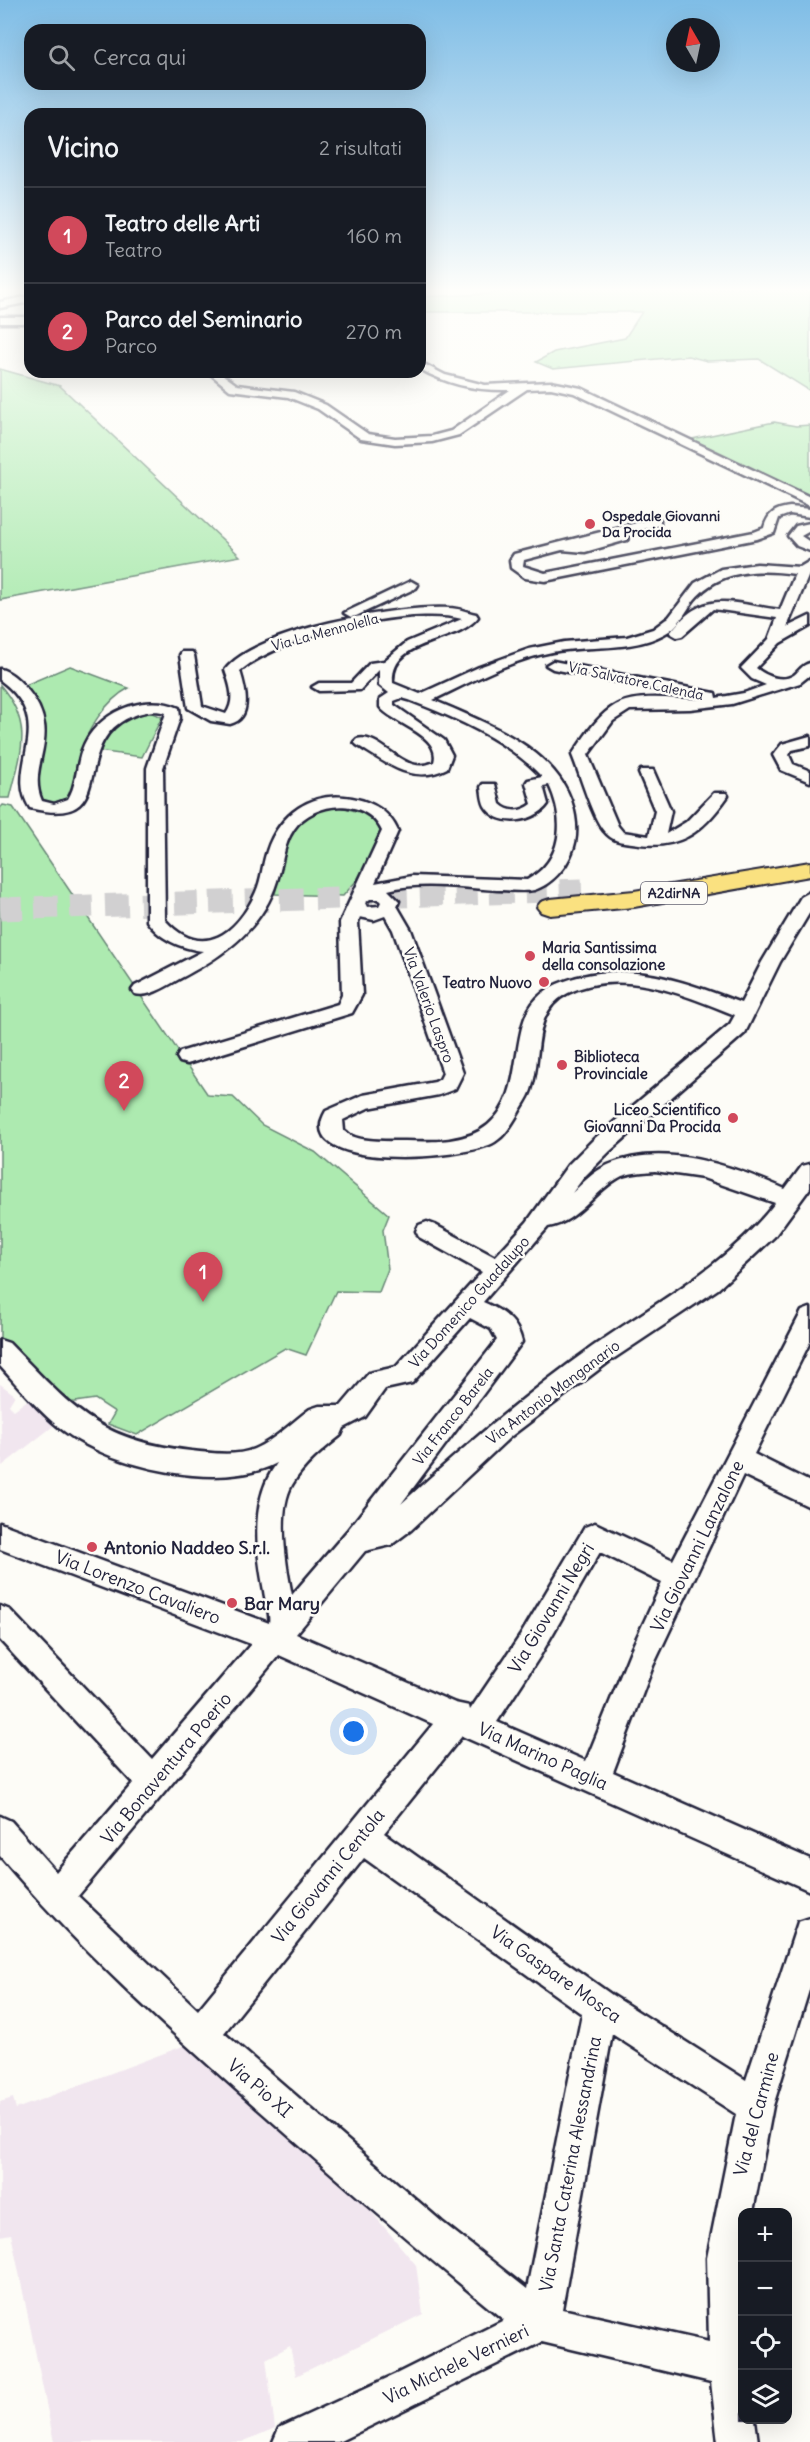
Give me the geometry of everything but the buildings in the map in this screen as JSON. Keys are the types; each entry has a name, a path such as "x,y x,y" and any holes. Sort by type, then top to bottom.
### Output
{"highway":[{"name":"A2dirNA","path":"582,890 802,865"},
{"name":"A2dirNA","path":"550,907 634,899 802,865"}],"street":[{"path":"311,402 322,406 365,437 395,441 432,439 455,433 501,402"},
{"path":"602,402 810,502"},
{"path":"656,522 616,532 623,536 622,539 585,548 562,546 519,557 516,560 517,568 530,576 545,577 757,535 770,531 773,517 780,512 799,510 810,513"},
{"path":"810,527 800,530 794,536 801,543 810,547"},
{"path":"420,700 470,674 540,651 630,640 662,631 670,626 697,588 724,573 760,567 806,568 775,640"},
{"path":"348,623 345,616 411,585"},
{"path":"670,637 702,609 711,605 784,615"},
{"name":"Via La Mennolella","path":"187,655 195,708 216,718 230,719 238,711 241,699 232,670 238,661 277,643 348,623 383,616 426,612 463,613 471,617 464,625 409,645 390,665"},
{"path":"778,682 757,676 748,668 775,640 810,620"},
{"path":"319,687 355,687 375,666 390,665"},
{"path":"371,900 433,882 520,886 542,880 558,864 568,841 564,806 553,779 542,768 513,747 420,700 400,694 386,685 385,674 390,665"},
{"name":"Via Salvatore Calenda","path":"553,665 690,691 719,700"},
{"name":"Via Salvatore Calenda","path":"656,842 618,836 610,828 580,755 621,708 637,705 683,705 766,692 778,682 795,680 810,667"},
{"path":"0,673 14,682 27,698 35,717 38,744 28,785 30,796 36,805 50,809 63,808 77,801 84,789 90,749 99,732 115,717 145,707 165,706 174,711 174,719 155,764 152,807 158,879 156,921 169,935 197,944 221,946"},
{"path":"362,741 415,770 429,771 441,765 444,755 439,743 387,707 387,699 400,694"},
{"path":"810,741 787,747 781,755 787,767 810,777"},
{"path":"647,773 663,811 656,842 668,842 703,818 720,796"},
{"path":"489,787 493,807 497,810 529,814 537,810 540,804 534,783 553,779"},
{"path":"142,990 210,956 236,934 268,885 275,850 297,814 318,802 348,802 370,808 385,819 390,831 371,900 352,995 345,1008 187,1057"},
{"path":"535,1228 576,1171 589,1158 738,1028 810,898"},
{"name":"Via Valerio Laspro","path":"371,900 384,918 402,930 453,1073 448,1084 439,1088 363,1102 333,1116 331,1125 334,1136 345,1144 387,1149 452,1147 480,1141 497,1130 521,1091 531,1024 539,1006 553,993 573,984 601,977 630,977 671,986 745,1012"},
{"path":"535,1228 579,1200 598,1181 617,1169 638,1163 670,1165 721,1176 757,1185 789,1200"},
{"name":"Via Antonio Manganario","path":"357,1540 381,1536 401,1521 501,1429 601,1354 711,1282 745,1253 810,1172"},
{"name":"Via Domenico Guadalupo","path":"334,1420 353,1412 378,1380 403,1377 496,1269 535,1228"},
{"path":"427,1232 496,1269"},
{"name":"Via Franco Barela","path":"357,1540 510,1342 509,1333 501,1322 465,1305"},
{"name":"Via Giovanni Lanzalone","path":"595,1779 634,1679 679,1577 810,1318"},
{"path":"0,1350 75,1424 116,1446 158,1457 225,1465 247,1463 268,1454 319,1417 334,1420 332,1427 289,1468 279,1482 270,1508 281,1632"},
{"path":"739,1460 810,1495"},
{"name":"Via Lorenzo Cavaliero","path":"0,1536 281,1632"},
{"name":"Via Giovanni Negri","path":"467,1722 530,1646 595,1536 679,1577"},
{"path":"281,1632 357,1540"},
{"path":"0,1620 154,1783"},
{"name":"Via Marino Paglia","path":"281,1632 467,1722 810,1875"},
{"name":"Via Bonaventura Poerio","path":"56,1897 281,1632"},
{"name":"Via Giovanni Centola","path":"200,2035 361,1836 467,1722"},
{"name":"Via Pio XI","path":"0,1832 56,1897 200,2035 429,2235 540,2322"},
{"name":"Via Gaspare Mosca","path":"361,1836 600,2007 755,2106"},
{"name":"Via del Carmine","path":"738,2442 729,2366 726,2258 755,2106 810,1934"},
{"name":"Via Santa Caterina Alessandrina","path":"540,2322 600,2007"},
{"name":"Via Michele Vernieri","path":"293,2442 421,2382 540,2322 729,2366"}],"shaded area":[{"path":"0,1384 15,1395 9,1405 14,1410 29,1399 56,1424 2,1466"},
{"path":"199,2040 308,2136 416,2265 423,2314 296,2376 290,2346 266,2359 275,2428 242,2442 54,2442 11,2234 0,2236 0,2102 13,2098 16,2109"}],"green space":[{"path":"0,402 77,402 240,556 0,600"},
{"path":"774,422 796,426 810,425 810,499 765,475 687,440"},
{"path":"70,666 129,688 112,700 92,727 82,746 69,798 52,803 37,797 40,723 32,697 23,686"},
{"path":"0,685 11,699 21,726 21,753 10,798 0,798"},
{"path":"147,711 162,717 142,757 97,751 117,724"},
{"path":"3,805 13,807 208,1095 233,1097 262,1125 315,1152 389,1215 383,1230 388,1269 379,1292 336,1291 306,1355 285,1348 137,1435 108,1424 115,1412 95,1399 68,1403 0,1340 0,808"},
{"path":"337,806 374,816 384,829 357,880 343,896 275,894 290,837 302,818 309,812"}],"tunnel":[{"path":"0,909 582,890"}],"place":[{"name":"Ospedale Giovanni Da Procida","path":"590,524"},
{"name":"Maria Santissima della consolazione","path":"530,956"},
{"name":"Teatro Nuovo","path":"544,982"},
{"name":"Biblioteca Provinciale","path":"562,1065"},
{"name":"Parco del Seminario","path":"124,1111"},
{"name":"Liceo Scientifico Giovanni Da Procida","path":"733,1118"},
{"name":"Teatro delle Arti","path":"203,1302"},
{"name":"Antonio Naddeo S.r.l.","path":"92,1547"},
{"name":"Bar Mary","path":"232,1603"}]}
